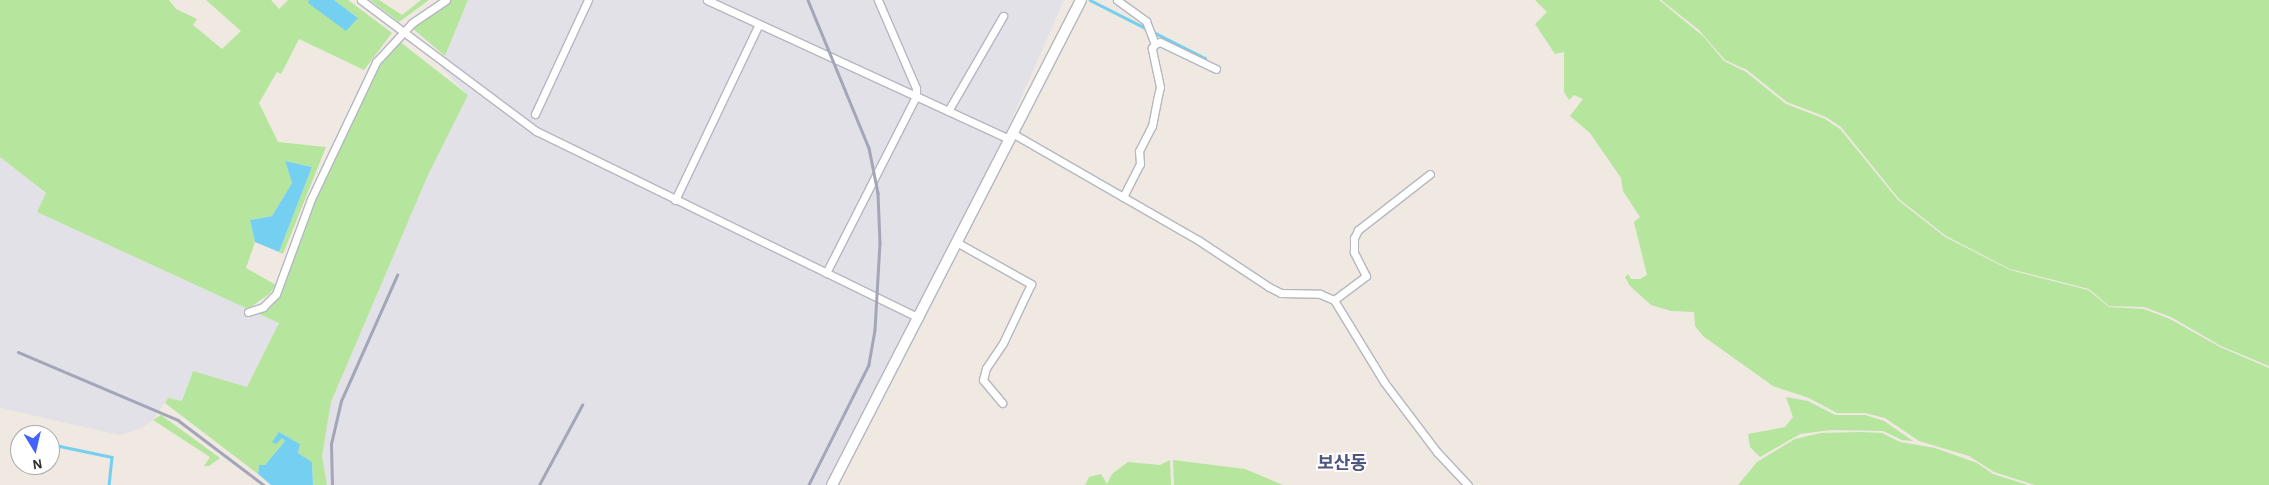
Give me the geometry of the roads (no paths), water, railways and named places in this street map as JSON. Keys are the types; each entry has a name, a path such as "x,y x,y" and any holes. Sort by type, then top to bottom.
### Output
{"street":[{"path":"362,0 536,131 919,318"},
{"path":"248,312 264,307 276,294 311,199 352,109 376,62 403,31 446,0"},
{"path":"535,114 588,0"},
{"path":"707,0 948,111 1010,136 1123,197 1281,293 1320,294 1334,300 1384,382 1437,452 1468,485"},
{"path":"826,273 916,96 916,88 878,0"},
{"path":"832,485 958,243 1010,136 1081,0"},
{"path":"1117,0 1146,20 1155,44"},
{"path":"948,111 1003,16"},
{"path":"675,200 759,24"},
{"path":"1123,197 1140,164 1139,151 1152,126 1160,87 1152,48 1160,42 1216,69"},
{"path":"1334,300 1366,276 1354,252 1354,238 1358,230 1430,174"},
{"path":"958,243 1031,284 984,374 985,385 1002,403"}],"water":[{"path":"309,0 334,0 358,18 346,31 308,3"},
{"path":"285,161 312,167 279,252 255,242 250,220 272,216 292,183"},
{"path":"279,432 300,444 298,453 312,462 313,485 271,485 258,474 259,465 265,465 285,441 282,438 276,444 272,442"}],"waterway":[{"path":"1090,0 1205,58"},
{"path":"60,446 112,457 109,485"}],"railway":[{"path":"808,0 869,148 878,193 880,243 875,330 869,365 809,485"},
{"path":"332,485 331,444 341,401 397,275"},
{"path":"18,352 178,420 264,485"},
{"path":"539,485 582,405"}],"district":[{"name":"보산동","path":"1342,464"}]}
